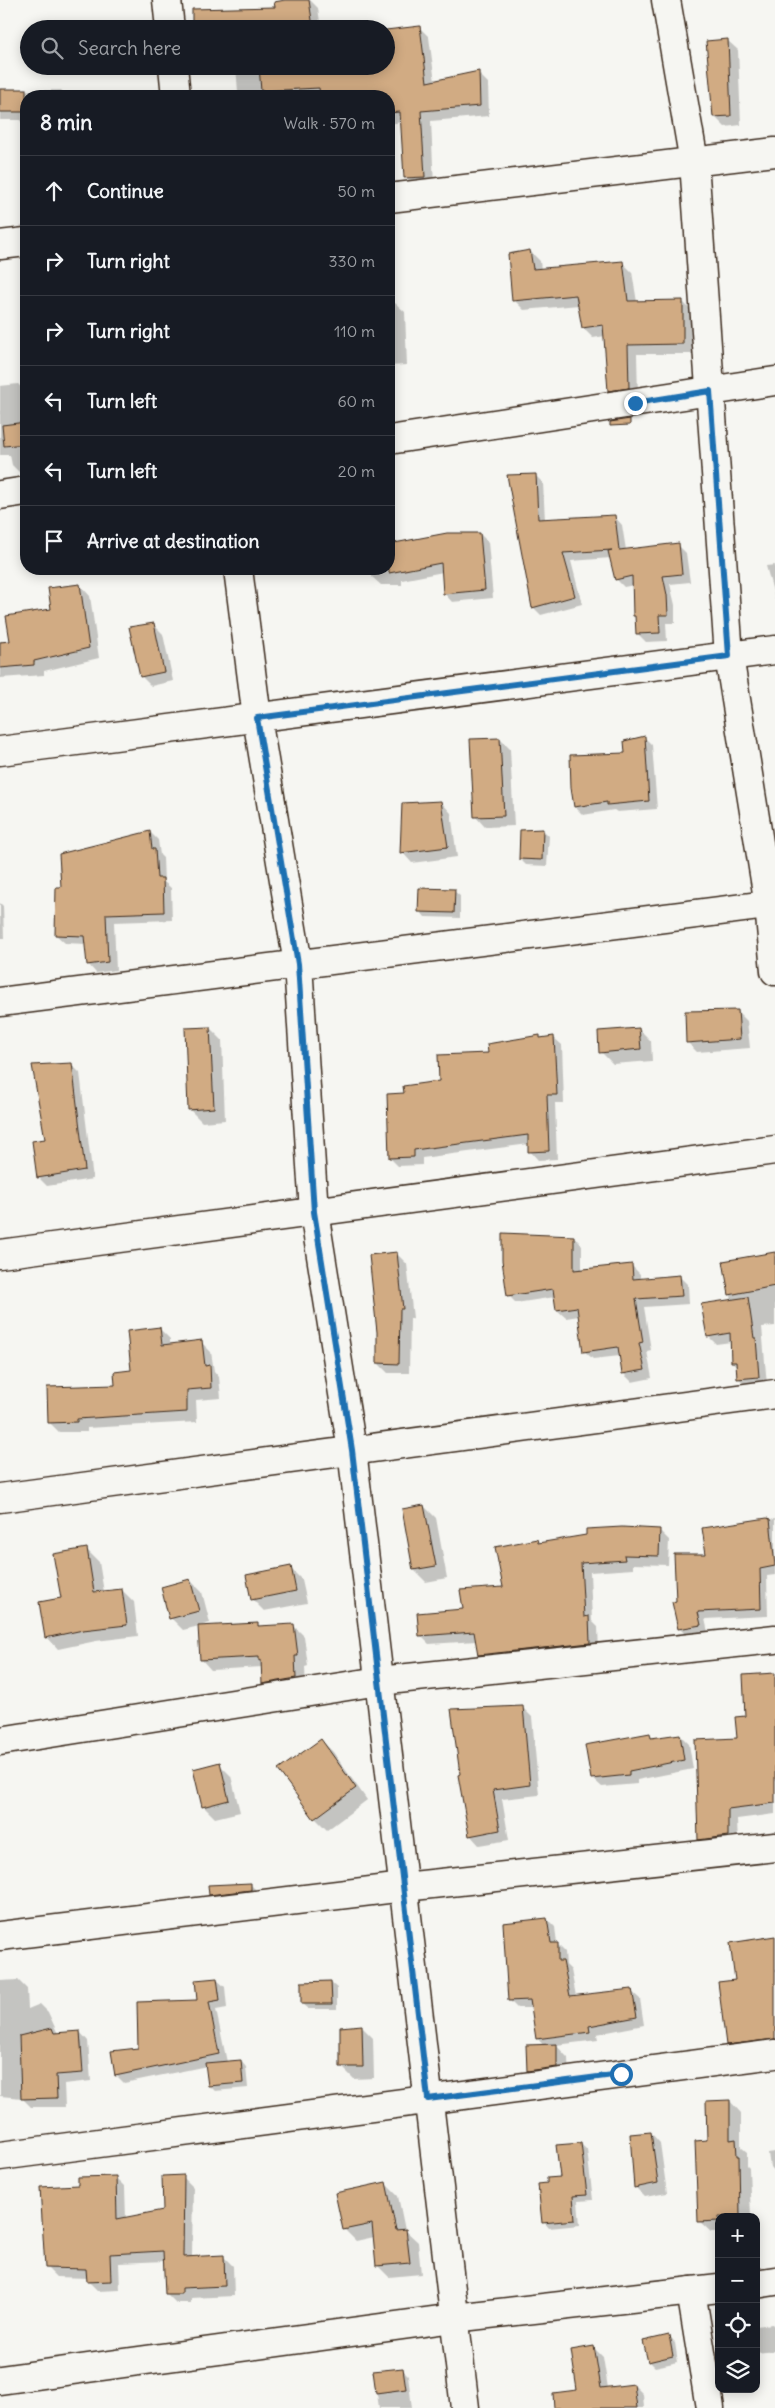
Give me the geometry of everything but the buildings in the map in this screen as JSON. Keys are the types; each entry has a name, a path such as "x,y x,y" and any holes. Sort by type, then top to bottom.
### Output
{"street":[{"path":"167,0 169,20"},
{"path":"666,0 694,162 729,656 772,904 775,972"},
{"path":"174,75 175,90"},
{"path":"395,197 775,152"},
{"path":"0,245 20,243"},
{"path":"395,439 775,381"},
{"path":"0,495 20,492"},
{"path":"239,575 257,718 298,964 314,1212 352,1450 465,2408"},
{"path":"0,751 775,650"},
{"path":"0,1002 772,904"},
{"path":"0,1254 775,1150"},
{"path":"0,1498 775,1394"},
{"path":"0,1741 379,1680 775,1639"},
{"path":"0,1936 404,1887 775,1846"},
{"path":"0,2156 775,2054"},
{"path":"760,2283 775,2281"},
{"path":"0,2380 454,2318 715,2288"},
{"path":"691,2291 710,2408"}],"route":[{"path":"621,2074 428,2099 352,1450 314,1212 298,964 257,718 729,656 710,391 635,403"}]}
